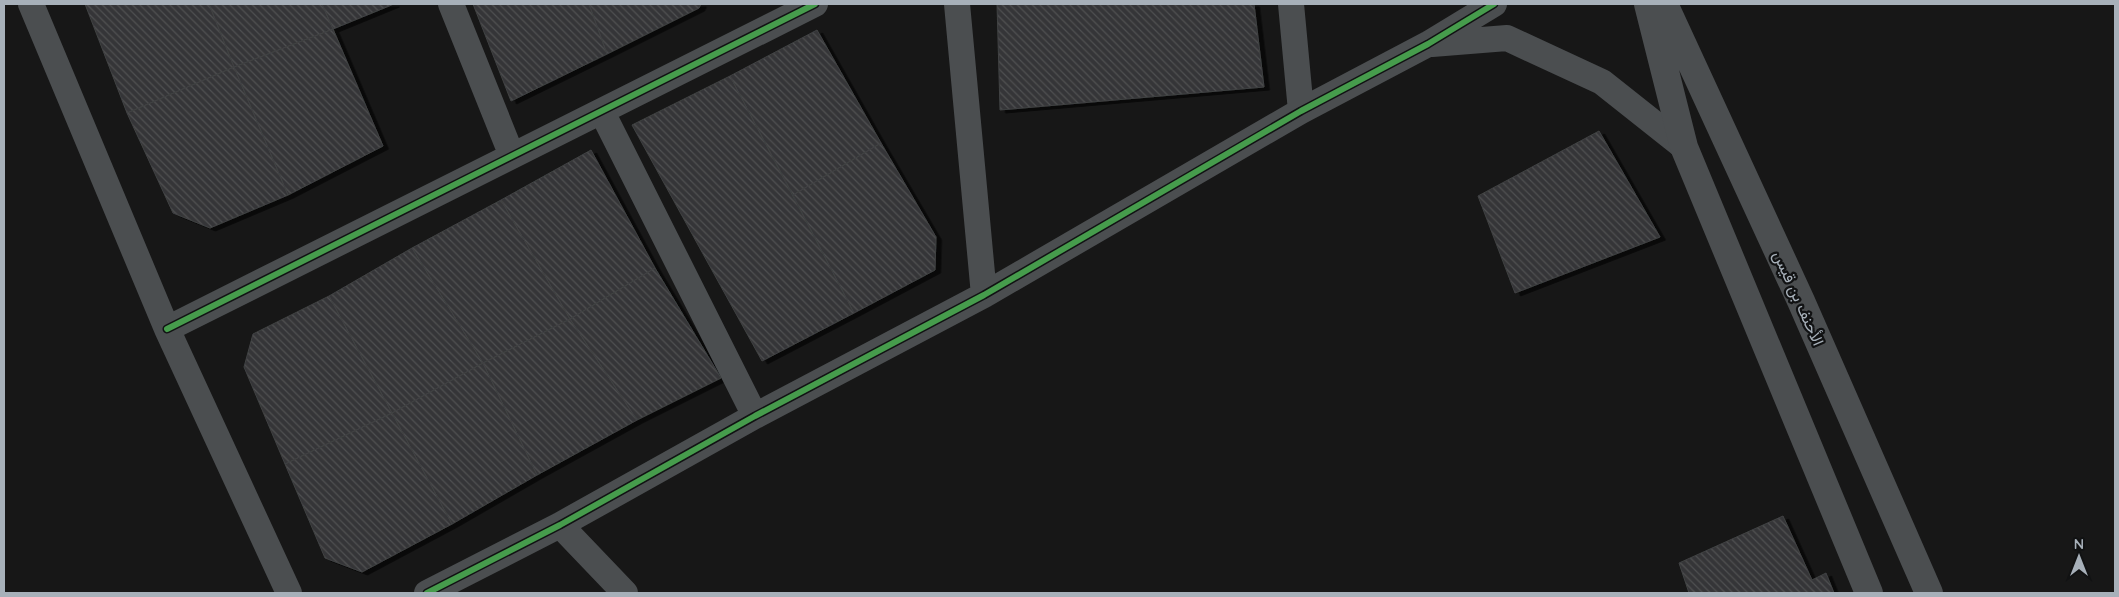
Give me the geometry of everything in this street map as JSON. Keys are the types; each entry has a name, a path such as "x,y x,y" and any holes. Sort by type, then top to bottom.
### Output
{"street":[{"path":"31,4 167,329 289,593"},
{"path":"451,4 512,156"},
{"path":"167,329 602,112 785,11 815,4"},
{"path":"957,4 984,294"},
{"path":"1291,4 1301,111"},
{"path":"427,593 560,525 755,416 984,294 1301,111 1428,44 1494,4"},
{"path":"1648,4 1684,147 1869,593"},
{"name":"الأحنف بن قيس","path":"1664,4 1801,301 1930,593"},
{"path":"1428,44 1507,38 1602,82 1684,147"},
{"path":"602,112 755,416"},
{"path":"560,525 625,593"}],"building":[{"path":"85,4 209,4 234,67 127,113"},
{"path":"209,4 322,4 333,29 234,67"},
{"path":"322,4 394,4 333,29"},
{"path":"473,4 589,4 607,54 511,101"},
{"path":"589,4 701,4 699,8 607,54"},
{"path":"997,4 1254,4 1264,87 1000,110"},
{"path":"333,29 383,146 288,195 234,67"},
{"path":"817,30 881,143 793,195 730,76"},
{"path":"234,67 288,195 210,228 173,213 127,113"},
{"path":"730,76 854,313 762,361 632,125"},
{"path":"1599,131 1660,237 1515,293 1478,196"},
{"path":"881,143 936,237 935,270 854,313 793,195"},
{"path":"591,150 655,268 570,319 501,200"},
{"path":"501,200 570,319 483,363 412,248"},
{"path":"412,248 483,363 392,413 329,296"},
{"path":"655,268 721,378 637,420 570,319"},
{"path":"329,296 392,413 285,464 244,367 253,334"},
{"path":"570,319 637,420 537,475 483,363"},
{"path":"483,363 537,475 452,524 392,413"},
{"path":"392,413 452,524 362,572 325,558 285,464"},
{"path":"1783,516 1812,580 1826,573 1834,593 1689,593 1679,563"}],"cycle path":[{"path":"167,329 815,4"},
{"path":"427,593 560,525 755,416 984,295 1301,111 1428,44 1494,4"}]}
